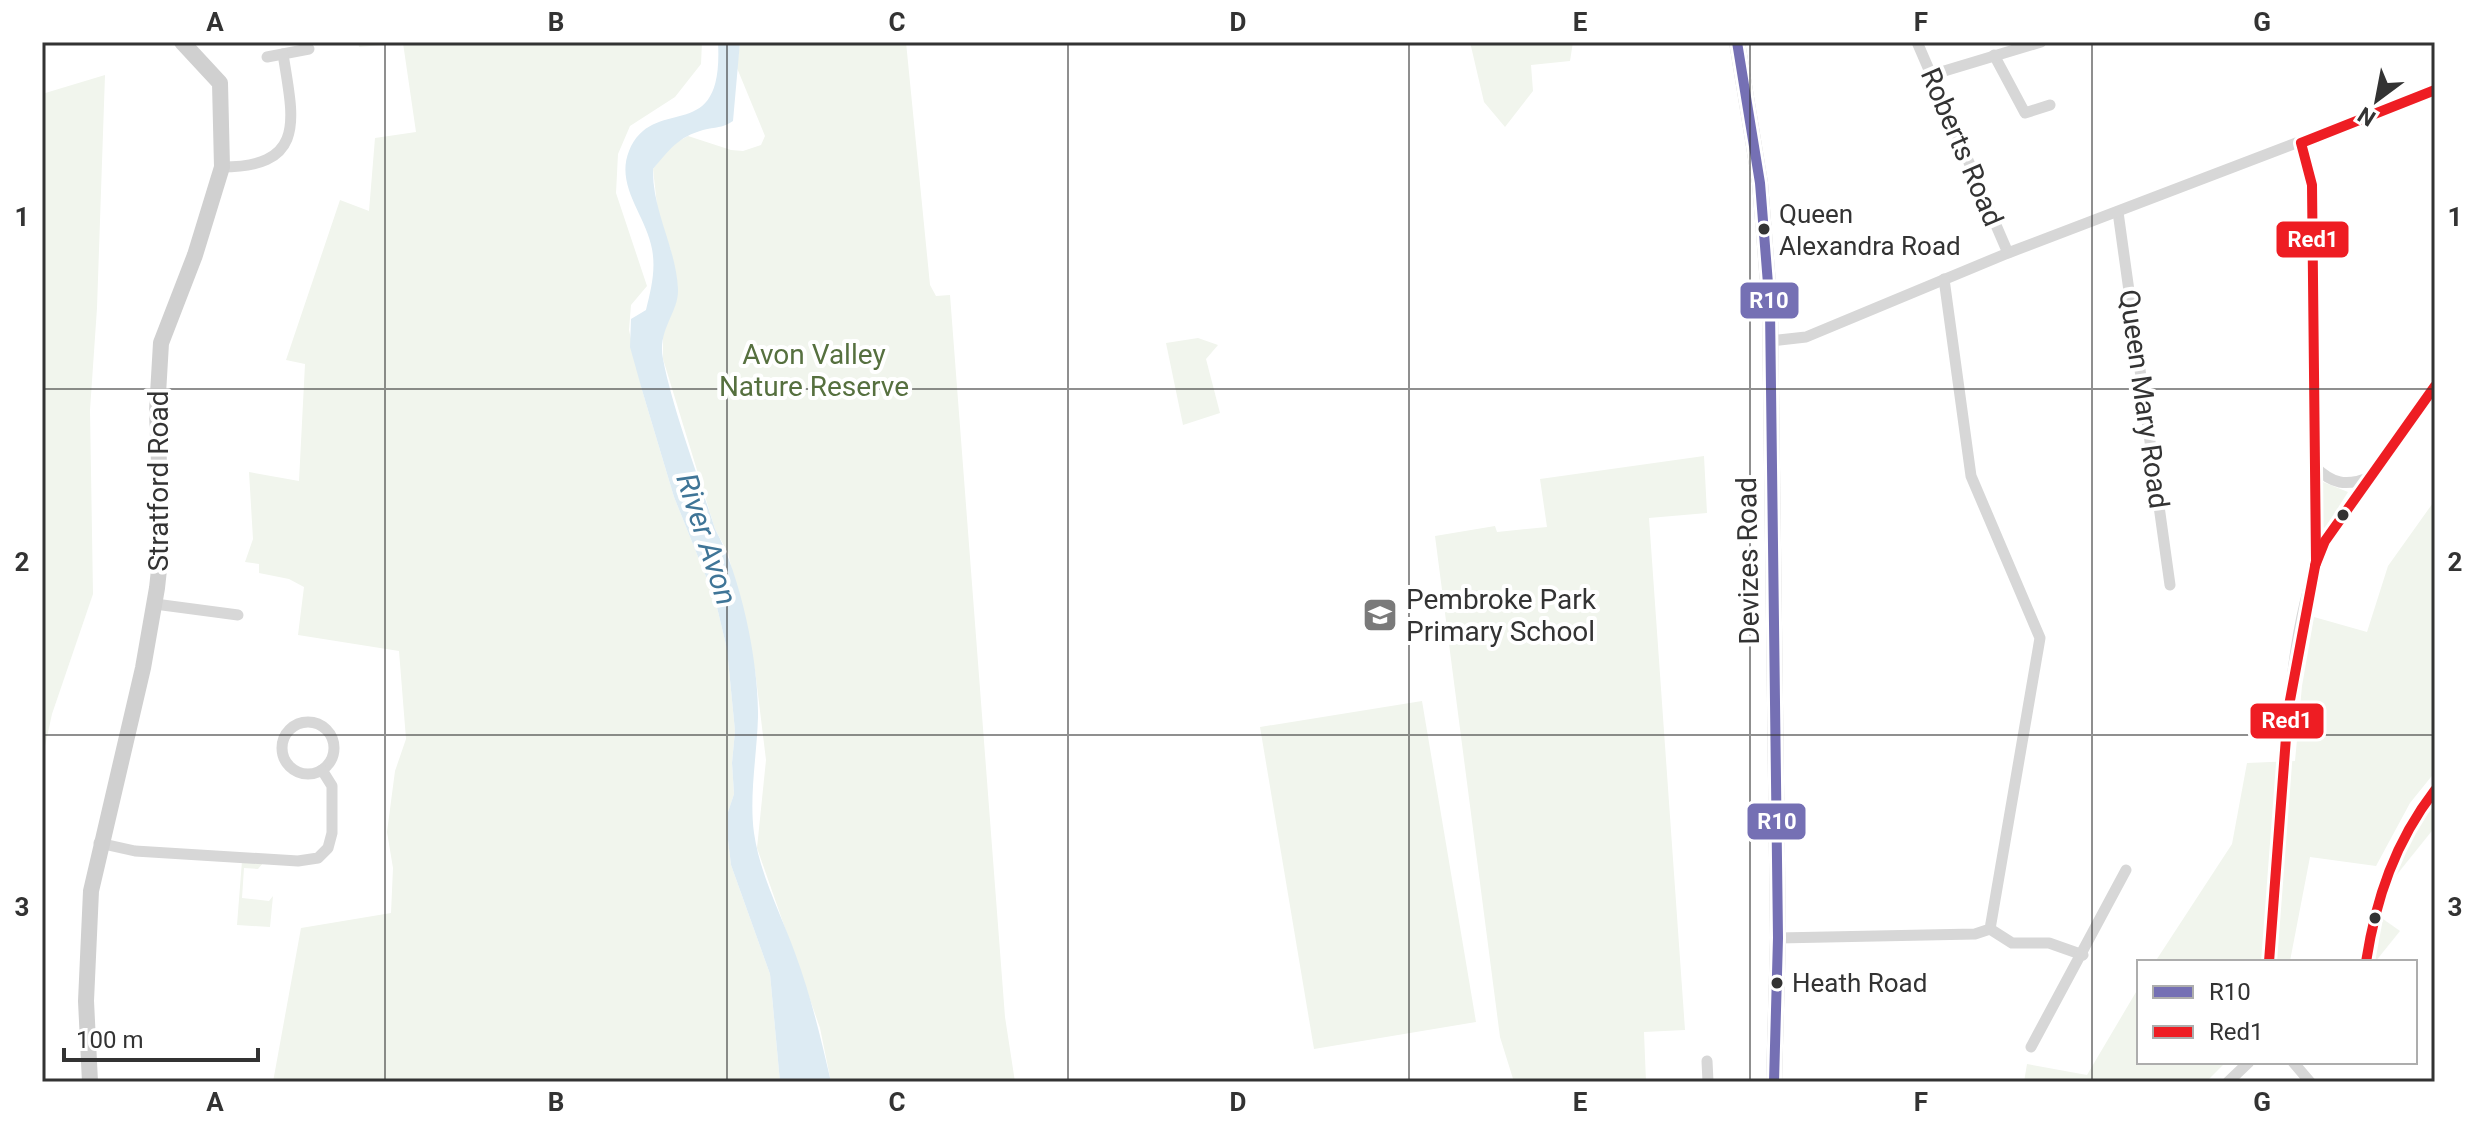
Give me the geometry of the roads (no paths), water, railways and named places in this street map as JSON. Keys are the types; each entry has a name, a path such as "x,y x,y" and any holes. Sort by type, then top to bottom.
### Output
{"main road":[{"name":"Devizes Road","path":"1737,42 1760,183 1770,341 1778,938 1774,1082"}],"street":[{"name":"Stratford Road","path":"90,1082 86,1001 91,891 99,843 143,668 162,542 157,411 161,343 195,255 222,167 220,83 182,42"},
{"name":"Roberts Road","path":"1917,42 2008,253"},
{"path":"1931,75 2041,42"},
{"path":"267,57 309,49"},
{"path":"222,167 251,167 270,161 287,142 292,111 283,54"},
{"path":"1994,55 2025,113 2050,105"},
{"path":"1770,341 1806,337 2008,253 2435,90"},
{"path":"2269,960 2290,690 2316,561 2312,185 2301,143"},
{"name":"Queen Mary Road","path":"2118,212 2170,585"},
{"path":"1944,279 1971,476 2040,638 1990,929"},
{"path":"2316,561 2325,541 2435,386"},
{"path":"2314,466 2325,476 2344,485 2370,477"},
{"path":"155,604 238,615"},
{"path":"316,723 332,738 333,756 322,770 305,774 286,763 281,744 285,735 297,724 316,723"},
{"path":"99,843 135,851 298,861 318,858 328,848 332,833 332,786 322,770"},
{"path":"2366,960 2382,878 2397,846 2435,790"},
{"path":"2031,1047 2126,870"},
{"path":"1778,938 1975,934 1990,929"},
{"path":"1990,929 2012,943 2049,943 2083,955"},
{"path":"1707,1061 1708,1082"},
{"path":"2228,1082 2247,1064"},
{"path":"2297,1064 2310,1082"}],"water":[{"name":"River Avon","path":"718,42 740,42 733,121 680,140 653,169 656,200 673,258 678,289 663,339 663,359 680,422 715,529 733,571 747,620 758,695 752,804 754,833 766,879 806,985 831,1082 780,1082 770,974 731,865 728,812 734,794 732,763 735,731 727,649 715,599 674,497 630,347 631,319 646,310 653,265 649,236 626,176 629,151 640,134 654,124 699,108 710,96 717,75"}],"place":[{"name":"Queen Alexandra Road","path":"1764,229"},
{"name":"Pembroke Park Primary School","path":"1380,615"},
{"name":"Heath Road","path":"1777,983"}],"park label":[{"name":"Avon Valley Nature Reserve","path":"814,370"}]}
